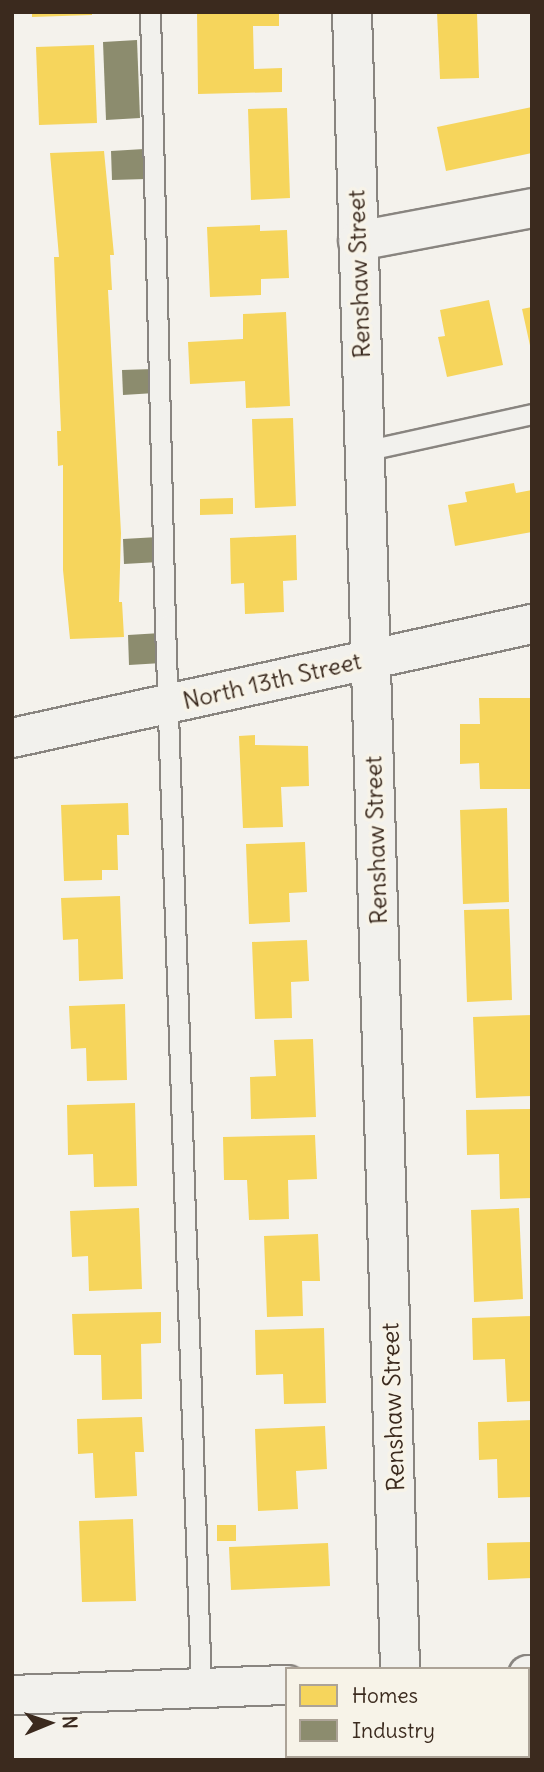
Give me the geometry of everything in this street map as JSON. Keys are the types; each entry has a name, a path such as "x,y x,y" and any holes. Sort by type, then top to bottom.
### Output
{"street":[{"name":"Renshaw Street","path":"352,12 400,1667"},
{"path":"358,241 532,208"},
{"name":"North 13th Street","path":"12,738 532,624"},
{"path":"12,1695 285,1685"}],"lane":[{"path":"150,12 201,1688"},
{"path":"364,451 532,414"}],"building: Homes":[{"path":"32,12 92,12 92,15 32,17"},
{"path":"197,12 279,12 279,26 253,26 254,69 282,68 282,92 198,94"},
{"path":"437,12 477,12 479,78 440,79"},
{"path":"94,45 97,123 39,125 36,47"},
{"path":"532,107 532,153 446,171 437,127"},
{"path":"287,108 290,198 251,200 248,109"},
{"path":"104,151 114,255 110,255 112,290 108,290 121,533 119,602 122,602 124,637 70,639 63,570 63,465 58,466 57,431 61,431 54,257 59,257 50,153"},
{"path":"260,225 260,231 287,230 289,278 261,279 261,295 210,297 207,227"},
{"path":"489,300 503,365 447,377 438,337 445,336 440,310"},
{"path":"532,307 532,350 531,350 522,309"},
{"path":"286,312 290,406 246,408 245,381 190,384 188,342 243,339 243,314"},
{"path":"293,418 296,506 255,508 252,419"},
{"path":"514,483 516,493 532,490 532,532 455,546 448,505 467,502 465,492"},
{"path":"233,498 233,514 200,515 200,499"},
{"path":"296,535 297,580 283,581 284,612 245,614 244,583 231,584 230,538"},
{"path":"479,698 532,698 532,789 480,789 479,763 460,764 460,724 480,724"},
{"path":"255,735 255,745 308,746 309,786 281,787 283,827 243,828 239,736"},
{"path":"128,803 129,835 117,835 118,870 102,870 102,880 64,881 61,805"},
{"path":"507,808 509,902 463,904 460,810"},
{"path":"305,842 307,892 289,893 290,922 249,924 246,844"},
{"path":"120,896 123,979 79,981 78,939 63,940 61,898"},
{"path":"509,909 512,1000 467,1002 464,910"},
{"path":"307,940 309,981 291,982 292,1018 255,1019 252,942"},
{"path":"125,1004 127,1080 87,1081 86,1048 71,1049 69,1006"},
{"path":"532,1015 532,1096 476,1098 473,1017"},
{"path":"313,1039 316,1117 251,1119 250,1077 276,1076 274,1040"},
{"path":"135,1103 137,1186 94,1187 93,1154 68,1155 67,1105"},
{"path":"532,1109 532,1198 500,1199 499,1154 467,1155 466,1110"},
{"path":"315,1135 317,1179 288,1180 289,1219 249,1220 247,1180 224,1180 223,1137"},
{"path":"139,1208 142,1289 89,1291 88,1256 72,1257 70,1211"},
{"path":"519,1208 523,1299 474,1302 471,1210"},
{"path":"318,1234 320,1281 302,1281 303,1316 267,1317 264,1236"},
{"path":"161,1312 161,1343 141,1344 142,1399 102,1400 101,1355 74,1355 72,1314"},
{"path":"532,1316 532,1401 507,1402 505,1359 473,1360 472,1318"},
{"path":"324,1328 326,1403 284,1404 283,1374 256,1375 255,1330"},
{"path":"142,1417 144,1452 135,1452 137,1496 95,1498 93,1453 78,1454 77,1419"},
{"path":"532,1420 532,1497 498,1498 497,1459 479,1460 478,1422"},
{"path":"325,1426 327,1469 296,1471 298,1509 258,1511 255,1429"},
{"path":"133,1519 136,1601 82,1602 79,1521"},
{"path":"217,1525 236,1525 236,1541 217,1541"},
{"path":"532,1542 532,1578 488,1580 487,1543"},
{"path":"328,1543 330,1586 231,1590 229,1547"}],"building: Industry":[{"path":"137,40 140,118 106,120 103,42"},
{"path":"144,149 146,179 112,180 111,151"},
{"path":"154,369 155,393 123,395 122,370"},
{"path":"158,537 159,562 124,564 123,539"},
{"path":"161,633 162,663 129,665 128,635"}]}
